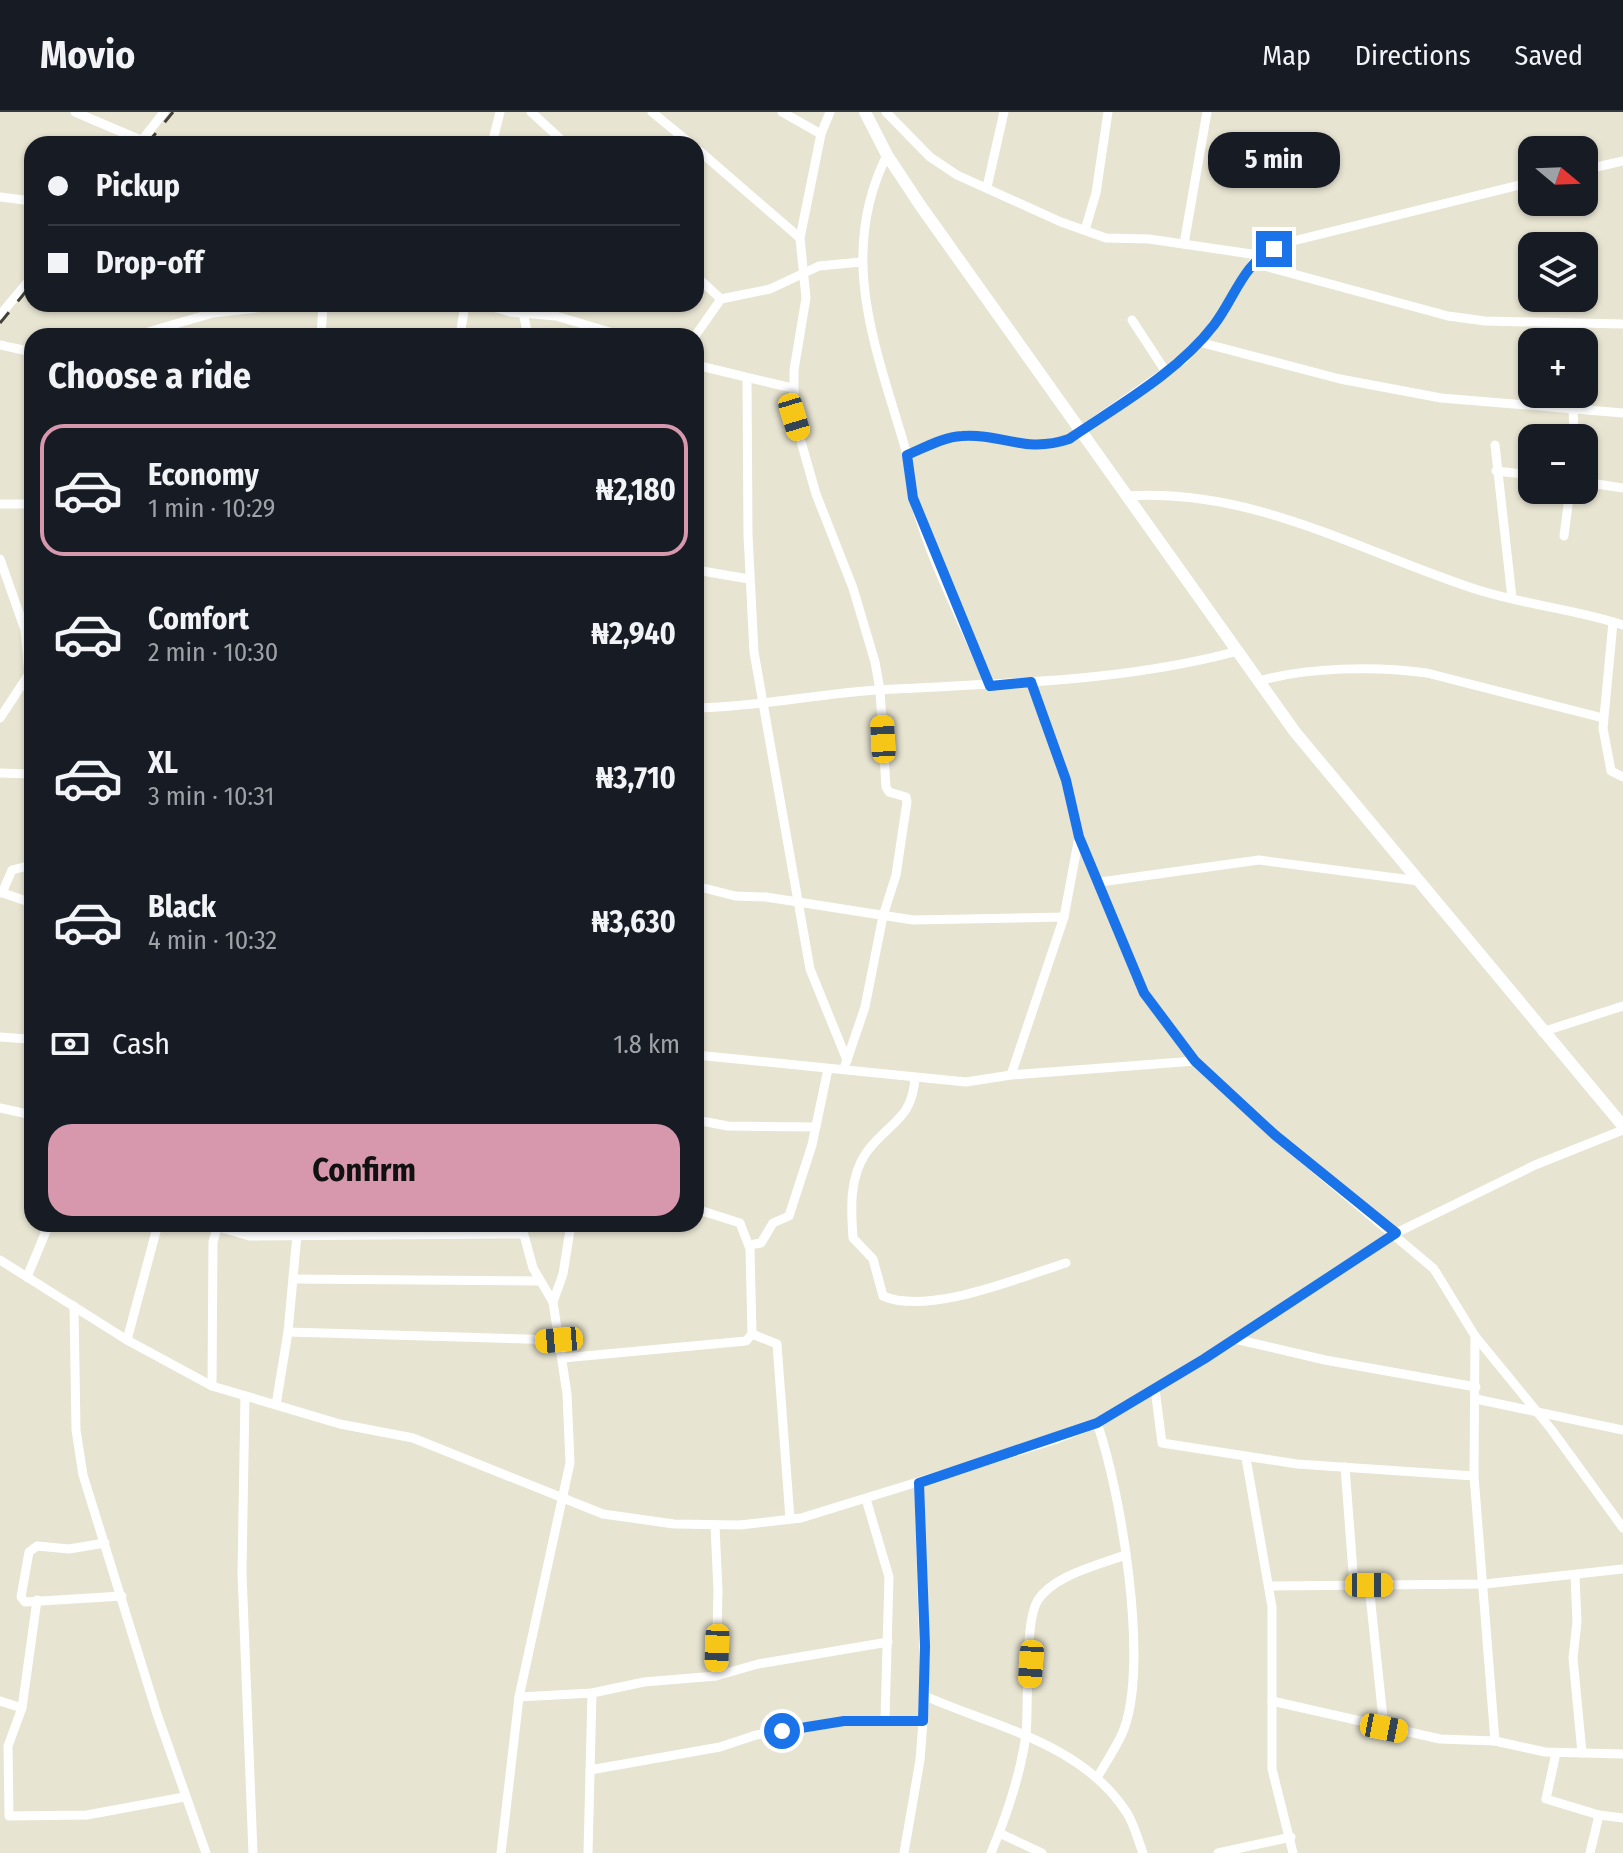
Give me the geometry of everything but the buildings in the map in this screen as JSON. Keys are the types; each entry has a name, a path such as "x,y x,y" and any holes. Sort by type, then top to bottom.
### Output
{"street":[{"path":"75,112 128,136"},
{"path":"148,136 164,112"},
{"path":"494,136 500,112"},
{"path":"531,112 557,136"},
{"path":"652,112 682,136"},
{"path":"782,112 821,134"},
{"path":"830,112 821,134 800,238 806,298 792,388 794,417 853,588 880,690 886,787 907,802 896,875 883,916 865,1007 846,1064"},
{"path":"0,1260 127,1340 212,1386 340,1424 413,1438 564,1501 603,1514 715,1526 790,1519 866,1499 1097,1423 1235,1339 1396,1233 1535,1165 1623,1128 1295,732 887,155 865,112"},
{"path":"886,112 930,157 957,175 1106,238 1184,244 1256,259 1448,316 1500,322 1623,324"},
{"path":"987,187 1004,112"},
{"path":"1085,230 1096,193 1108,112"},
{"path":"1184,244 1207,112"},
{"path":"704,155 800,238"},
{"path":"887,155 872,186 861,262 864,304 907,455 913,498 990,686"},
{"path":"1598,167 1623,161"},
{"path":"907,455 963,436 1049,446 1080,432 1184,359 1215,324 1256,259 1289,242 1518,185"},
{"path":"0,197 24,200"},
{"path":"701,328 721,299 770,289 801,271 861,262"},
{"path":"704,283 721,299"},
{"path":"0,315 24,286"},
{"path":"159,328 220,312"},
{"path":"526,328 523,312 556,316 596,328"},
{"path":"1132,320 1166,372"},
{"path":"1199,342 1340,379 1441,398 1518,403"},
{"path":"0,345 24,350"},
{"path":"704,367 792,388"},
{"path":"747,379 749,579 754,652 810,969 846,1064"},
{"path":"1587,408 1623,413"},
{"path":"1495,445 1512,598"},
{"path":"1496,471 1518,473"},
{"path":"1598,484 1623,488"},
{"path":"1126,496 1153,494 1215,501 1268,513 1343,538 1430,574 1512,598 1618,623 1603,718 1611,771 1623,777"},
{"path":"0,504 24,504"},
{"path":"1564,536 1568,504"},
{"path":"0,559 24,616"},
{"path":"704,571 749,579"},
{"path":"704,707 880,690 1071,681 1173,668 1238,651"},
{"path":"1259,681 1294,673 1401,670 1603,718"},
{"path":"1031,682 1066,780 1079,837 1144,993 1195,1061 1275,1135 1396,1233 1434,1269 1475,1336 1540,1415 1623,1528"},
{"path":"0,718 24,684"},
{"path":"0,773 24,774"},
{"path":"1011,1075 1064,917 1079,837"},
{"path":"1100,882 1259,860 1419,881"},
{"path":"24,867 12,870 1,892 24,900"},
{"path":"704,888 735,896 798,902 913,920 1064,917"},
{"path":"1542,1032 1623,1006"},
{"path":"0,1037 24,1039"},
{"path":"704,1056 828,1069 846,1064 915,1078 966,1082 1011,1075 1195,1061"},
{"path":"749,1245 761,1243 773,1223 789,1216 816,1127 828,1069"},
{"path":"915,1078 912,1105 865,1156 854,1182 853,1238 873,1259 883,1296 931,1300 963,1294 1066,1263"},
{"path":"0,1108 24,1113"},
{"path":"704,1122 728,1126 816,1127"},
{"path":"563,1358 746,1341 752,1334 749,1245 740,1223 704,1212"},
{"path":"27,1277 46,1232"},
{"path":"127,1340 156,1232"},
{"path":"212,1386 213,1232"},
{"path":"235,1232 249,1236 298,1237 456,1232"},
{"path":"276,1405 288,1332 298,1232"},
{"path":"501,1853 519,1697 564,1501 571,1438 563,1358 553,1302 539,1281 523,1232"},
{"path":"553,1302 563,1274 570,1232"},
{"path":"294,1279 539,1281"},
{"path":"74,1306 76,1430 83,1475 184,1797 206,1853"},
{"path":"288,1332 559,1340"},
{"path":"752,1334 777,1344 790,1519"},
{"path":"1475,1336 1474,1476 1485,1584 1495,1741"},
{"path":"1235,1339 1325,1360 1476,1387"},
{"path":"1155,1389 1162,1443 1246,1458 1474,1476"},
{"path":"245,1396 242,1573 253,1853"},
{"path":"1476,1399 1540,1415 1623,1430"},
{"path":"1097,1423 1105,1448 1131,1586 1131,1691 1124,1729 1097,1778"},
{"path":"1246,1458 1270,1586 1272,1769 1293,1853"},
{"path":"1345,1467 1354,1585"},
{"path":"904,1853 925,1696 919,1483"},
{"path":"866,1499 889,1577 885,1719"},
{"path":"715,1526 718,1591 716,1676"},
{"path":"105,1543 69,1549 37,1546 29,1552 21,1597 25,1602 122,1596"},
{"path":"991,1853 1017,1780 1026,1735 1030,1634 1037,1601 1050,1587 1125,1555"},
{"path":"1270,1586 1485,1584 1623,1569"},
{"path":"1575,1575 1577,1622 1573,1658 1582,1753"},
{"path":"1369,1585 1384,1728"},
{"path":"37,1600 22,1708 8,1746 9,1816 87,1815 184,1797"},
{"path":"519,1697 592,1693 644,1682 716,1676 758,1664 888,1642"},
{"path":"588,1853 592,1693"},
{"path":"925,1696 1041,1740 1097,1778 1127,1813 1143,1853"},
{"path":"0,1701 22,1708"},
{"path":"1272,1701 1440,1739 1495,1741 1556,1753 1623,1754"},
{"path":"590,1770 720,1747 756,1735 885,1719 923,1721"},
{"path":"1556,1753 1546,1799 1599,1815 1623,1818"},
{"path":"1590,1853 1599,1815"},
{"path":"999,1833 1042,1853"},
{"path":"1218,1853 1291,1837"}],"railway":[{"path":"154,136 173,112"},
{"path":"0,323 24,294"}],"route":[{"path":"782,1731 844,1721 889,1718 923,1721 925,1646 919,1483 1097,1423 1204,1359 1396,1233 1275,1135 1195,1061 1144,993 1112,909 1079,837 1066,780 1031,682 990,686 913,498 907,455 942,440 963,436 1049,446 1069,439 1184,359 1215,324 1258,255 1274,249"}]}
